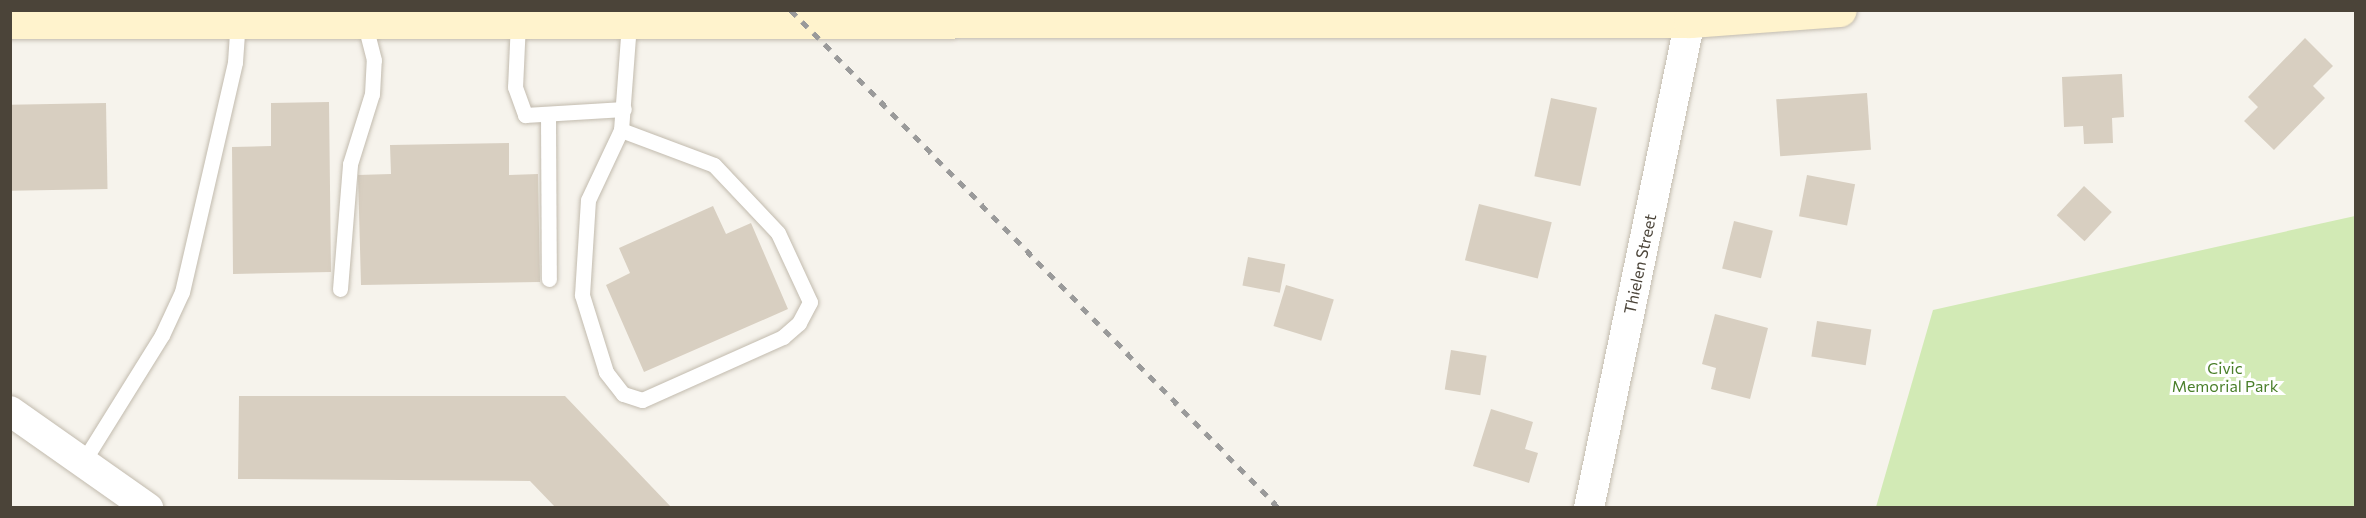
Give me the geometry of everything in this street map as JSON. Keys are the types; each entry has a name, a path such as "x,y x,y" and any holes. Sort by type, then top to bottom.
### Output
{"street":[{"path":"933,22 968,10"},
{"path":"10,22 238,23 361,16 518,22 629,23 933,22 1079,16 1690,21 1840,10"},
{"name":"Thielen Street","path":"1589,507 1690,21"},
{"path":"10,411 148,507"}],"lane":[{"path":"340,289 350,164 372,94 374,60 361,16"},
{"path":"518,22 515,87 519,106 525,115 624,109"},
{"path":"83,462 162,335 182,292 235,62 238,23"},
{"path":"621,130 714,165 778,233 810,302 799,323 783,337 642,400 623,394 606,372 582,295 588,201 621,130 629,23"},
{"path":"548,115 549,279"}],"green space":[{"name":"Civic Memorial Park","path":"2355,216 2355,507 1876,507 1933,310"}],"building":[{"path":"2305,38 2333,66 2313,86 2325,98 2274,150 2244,121 2258,107 2248,97"},
{"path":"2122,74 2124,117 2112,118 2113,143 2084,144 2083,126 2064,127 2062,77"},
{"path":"1867,93 1871,150 1780,156 1776,99"},
{"path":"1551,98 1597,108 1580,186 1534,176"},
{"path":"329,102 331,272 233,274 232,147 271,146 271,103"},
{"path":"106,103 108,189 12,191 10,105"},
{"path":"509,143 509,175 538,174 540,282 361,285 358,175 391,174 390,145"},
{"path":"1807,175 1855,184 1847,226 1799,216"},
{"path":"2084,186 2112,212 2085,241 2057,215"},
{"path":"1479,204 1552,222 1538,278 1465,260"},
{"path":"713,206 726,234 751,223 788,309 644,372 606,285 630,273 619,248"},
{"path":"1734,221 1773,231 1761,278 1722,269"},
{"path":"1248,257 1285,264 1280,293 1242,285"},
{"path":"1286,285 1334,300 1321,341 1273,326"},
{"path":"1715,314 1768,328 1750,399 1711,389 1716,368 1702,364"},
{"path":"1817,321 1871,330 1866,365 1811,357"},
{"path":"1451,350 1487,356 1480,395 1445,390"},
{"path":"239,396 565,396 672,508 556,508 530,481 238,479"},
{"path":"1491,409 1533,422 1525,449 1538,453 1529,483 1473,466"}],"railway":[{"path":"791,10 1279,508"}]}
